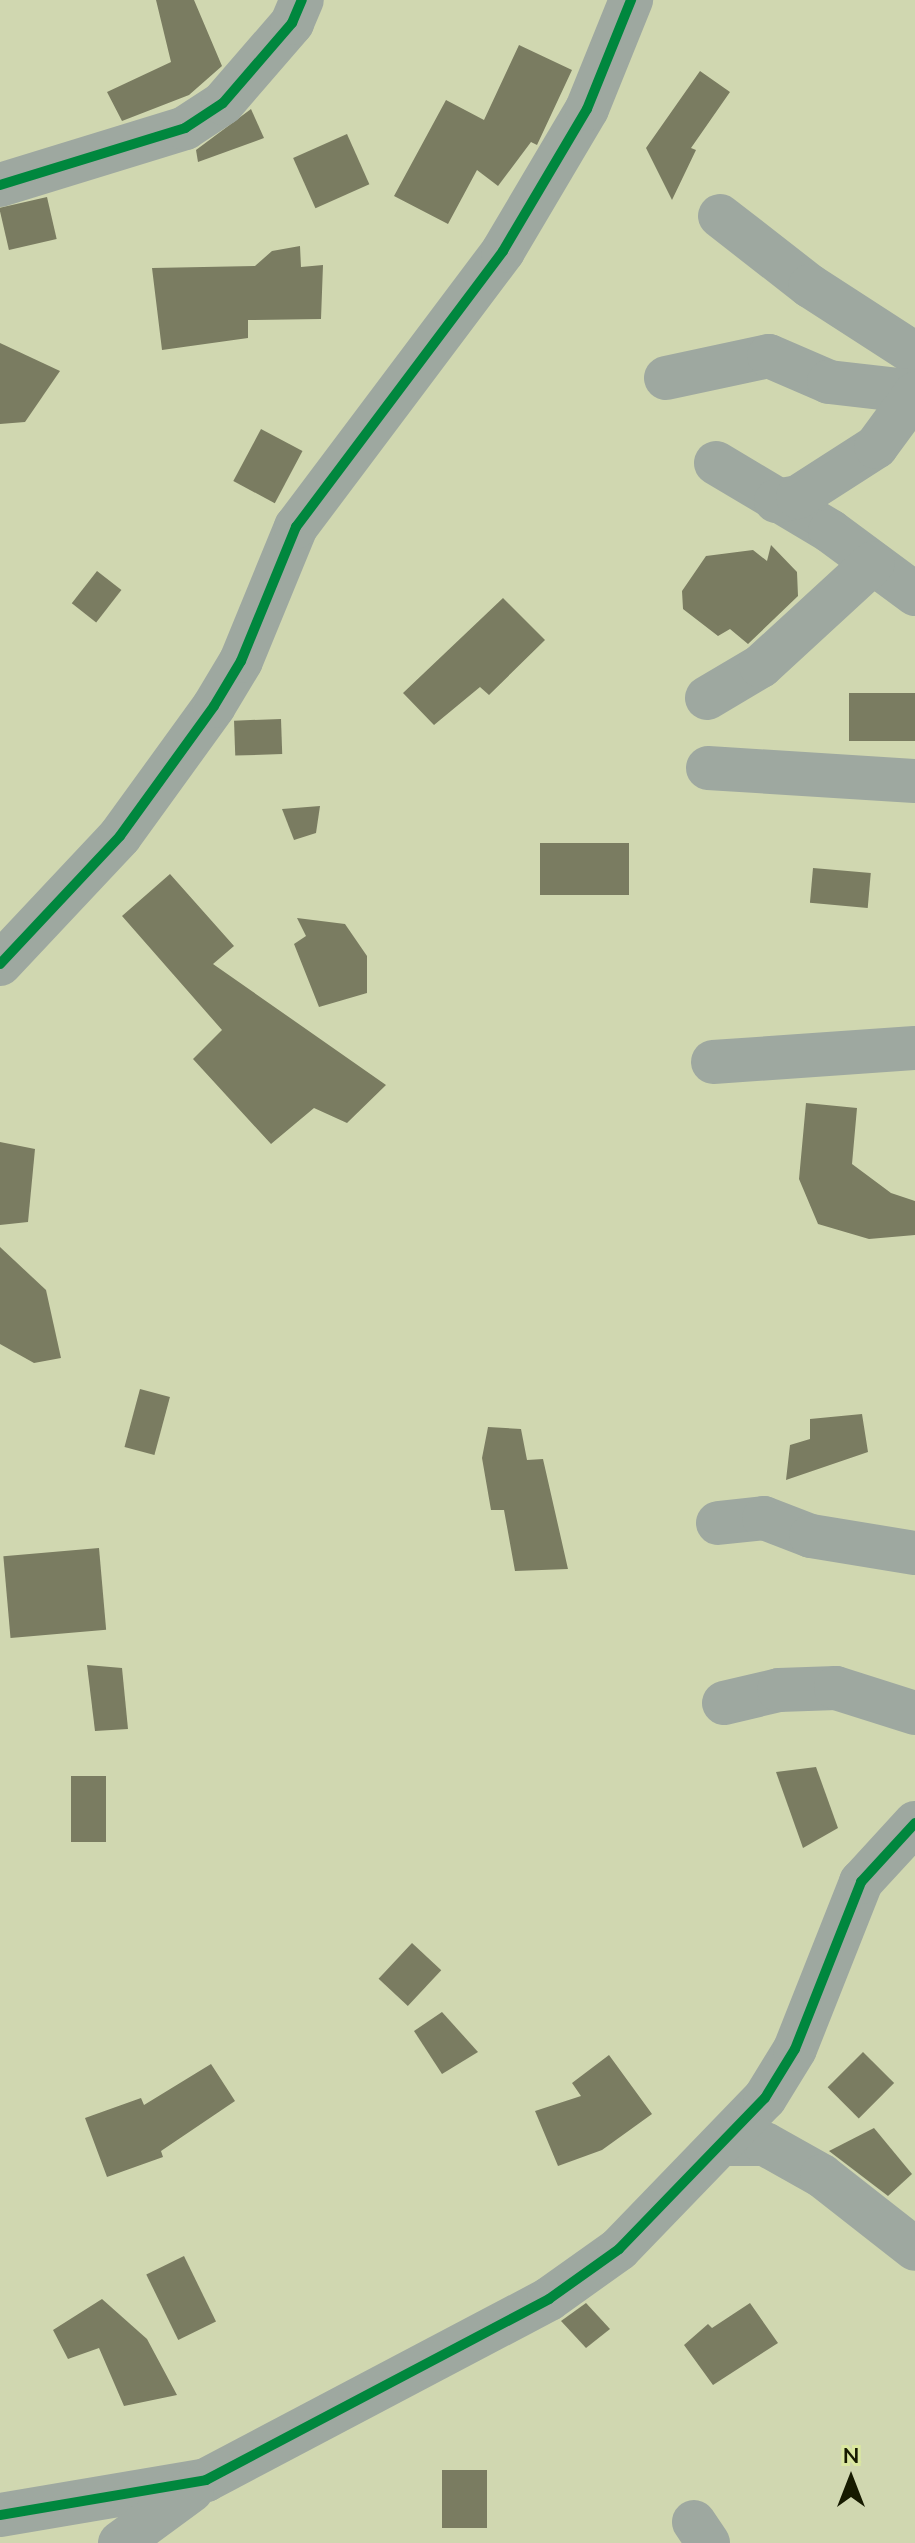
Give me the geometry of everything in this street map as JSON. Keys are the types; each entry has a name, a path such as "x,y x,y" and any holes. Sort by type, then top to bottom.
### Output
{"street":[{"path":"0,185 185,128 223,103 292,23 302,0"},
{"path":"0,964 120,836 214,706 241,661 296,527 503,251 587,109 631,0"},
{"path":"720,216 810,286 915,354"},
{"path":"666,378 769,356 829,382 915,393 876,447 798,497 776,501"},
{"path":"716,463 873,563 915,594"},
{"path":"707,698 761,666 873,563"},
{"path":"708,768 915,781"},
{"path":"713,1062 915,1048"},
{"path":"718,1523 764,1518 811,1536 915,1553"},
{"path":"724,1703 779,1690 836,1688 915,1713"},
{"path":"120,2543 206,2480 549,2299 619,2249 725,2144 765,2098 795,2049 861,1882 915,1823"},
{"path":"725,2144 765,2144 822,2176 915,2249"},
{"path":"0,2515 206,2480"}],"building":[{"path":"156,0 194,0 222,66 189,95 122,121 107,92 171,62"},
{"path":"519,45 572,70 537,145 531,142 498,186 477,170 448,224 394,196 446,100 484,120"},
{"path":"700,71 730,92 691,148 696,150 672,200 646,148"},
{"path":"251,109 264,138 198,162 196,150"},
{"path":"347,134 369,184 315,208 293,158"},
{"path":"47,197 57,239 9,250 0,208"},
{"path":"300,246 301,267 323,265 321,319 248,320 248,338 162,350 152,268 255,266 272,251"},
{"path":"0,343 60,371 25,422 0,424"},
{"path":"261,429 302,451 275,503 233,481"},
{"path":"771,545 797,572 798,596 748,644 730,629 718,636 683,609 682,591 706,556 753,550 767,561"},
{"path":"97,571 121,590 96,622 72,603"},
{"path":"503,598 545,640 489,695 480,687 434,725 403,693"},
{"path":"849,693 915,693 915,741 849,741"},
{"path":"281,719 282,754 235,756 234,721"},
{"path":"320,806 316,833 294,840 282,809"},
{"path":"540,843 629,843 629,895 540,895"},
{"path":"813,868 871,873 868,908 810,903"},
{"path":"170,874 234,946 213,964 386,1085 347,1123 314,1108 271,1144 193,1059 222,1030 122,916"},
{"path":"297,918 345,924 367,956 367,993 319,1007 294,944 306,936"},
{"path":"806,1103 857,1108 852,1164 891,1193 915,1201 915,1235 869,1239 818,1224 799,1179"},
{"path":"0,1142 35,1149 28,1222 0,1225"},
{"path":"0,1247 46,1290 61,1358 34,1363 0,1344"},
{"path":"140,1389 170,1397 154,1455 124,1447"},
{"path":"862,1414 868,1452 786,1480 790,1445 810,1439 810,1419"},
{"path":"488,1427 521,1429 527,1460 543,1459 568,1569 515,1571 504,1510 491,1510 482,1458"},
{"path":"99,1548 106,1630 11,1638 3,1556"},
{"path":"87,1665 122,1668 128,1729 95,1731"},
{"path":"816,1767 838,1828 803,1848 776,1772"},
{"path":"71,1776 106,1776 106,1842 71,1842"},
{"path":"412,1943 441,1970 408,2006 379,1979"},
{"path":"442,2012 478,2052 442,2074 414,2031"},
{"path":"863,2052 894,2083 859,2118 828,2087"},
{"path":"609,2055 652,2114 602,2150 558,2166 535,2111 581,2096 572,2083"},
{"path":"211,2064 235,2101 161,2151 163,2157 107,2177 85,2118 141,2098 144,2105"},
{"path":"874,2128 912,2174 888,2196 829,2151"},
{"path":"184,2256 216,2322 178,2340 146,2274"},
{"path":"102,2299 147,2339 177,2395 124,2406 99,2348 68,2359 53,2330"},
{"path":"586,2303 610,2329 586,2348 561,2321"},
{"path":"750,2303 778,2343 713,2385 684,2345 708,2324 712,2328"},
{"path":"442,2470 487,2470 487,2528 442,2528"}],"cycle path":[{"path":"0,185 185,128 223,103 292,23 302,0"},
{"path":"0,964 120,836 214,706 241,661 296,527 503,251 587,109 631,0"},
{"path":"0,2515 206,2480 549,2299 619,2249 765,2098 795,2049 861,1882 915,1823"}]}
